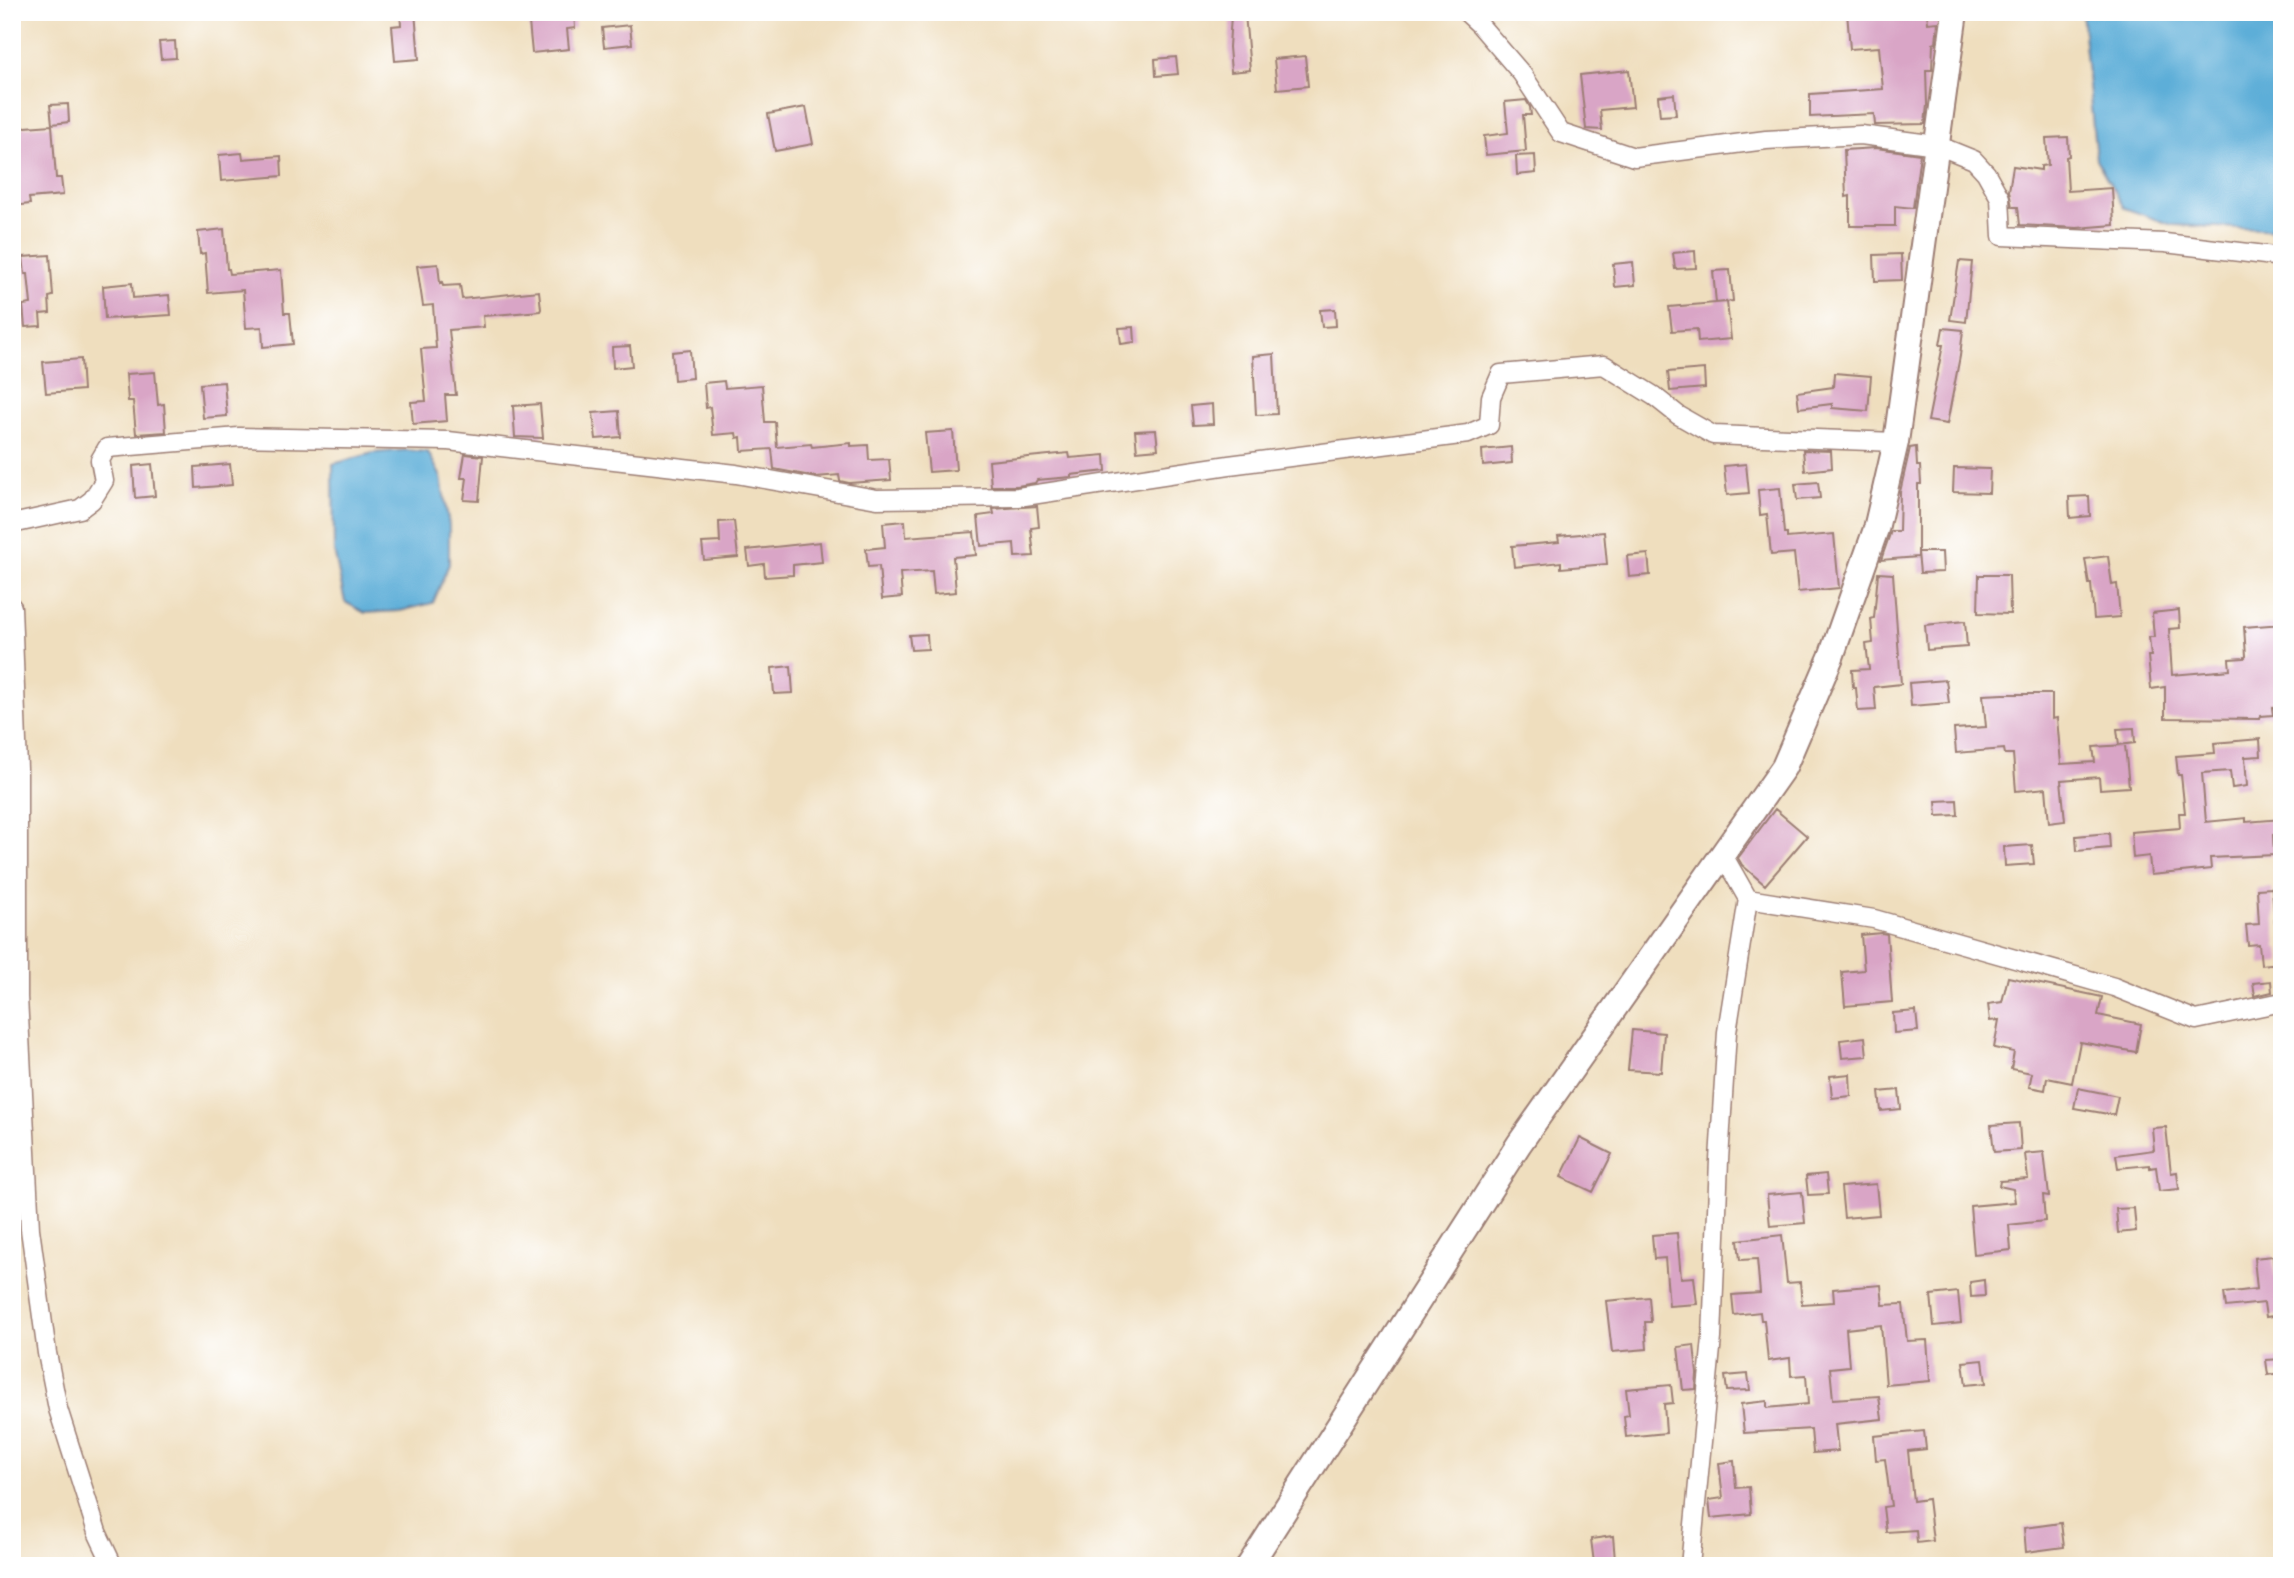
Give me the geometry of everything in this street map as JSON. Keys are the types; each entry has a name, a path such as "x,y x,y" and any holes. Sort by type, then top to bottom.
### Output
{"main road":[{"path":"1249,1566 1519,1144 1784,767 1831,657 1876,529 1896,442 1955,12"}],"street":[{"path":"1466,12 1522,74 1561,133 1634,157 1766,140 1861,135 1937,145 1974,160 1986,173 2000,198 2002,236 2165,243 2282,257"},
{"path":"12,524 80,509 92,500 104,481 100,460 107,448 239,437 448,441 736,474 877,499 1018,497 1229,465 1468,434 1489,425 1491,397 1501,374 1604,365 1713,435 1896,442"},
{"path":"12,607 18,769 18,998 30,1229 47,1353 58,1409 97,1532 113,1566"},
{"path":"1690,1566 1713,1338 1719,1160 1727,1032 1748,899 1723,855"},
{"path":"1748,899 1874,919 2114,987 2196,1020 2282,1002"}],"water":[{"path":"2082,12 2282,12 2282,230 2172,225 2124,208 2096,159"},
{"path":"406,450 428,452 441,477 449,525 449,564 433,603 400,611 365,613 345,602 334,551 333,464 373,453"}],"building":[{"path":"400,12 415,12 419,59 395,61 392,26 401,25"},
{"path":"528,12 574,12 575,28 567,29 569,49 532,53"},
{"path":"1847,12 1927,12 1928,23 1938,22 1936,43 1933,44 1932,70 1926,70 1925,124 1875,125 1874,114 1810,117 1810,94 1883,89 1879,47 1850,49"},
{"path":"1245,14 1250,70 1231,72 1231,15"},
{"path":"630,25 632,44 604,47 602,28"},
{"path":"175,41 176,58 161,59 159,42"},
{"path":"1305,56 1308,86 1277,89 1274,59"},
{"path":"1176,57 1178,74 1156,76 1155,59"},
{"path":"1629,70 1633,107 1600,110 1602,130 1586,129 1580,75"},
{"path":"1674,94 1676,115 1660,116 1658,96"},
{"path":"1526,100 1531,115 1523,115 1526,151 1486,155 1484,136 1508,133 1505,102"},
{"path":"68,104 69,122 52,124 50,105"},
{"path":"806,107 813,144 775,151 768,114"},
{"path":"52,125 56,178 61,178 63,195 29,198 30,204 12,206 12,128"},
{"path":"2068,137 2068,191 2112,188 2114,225 2077,228 2020,225 2018,207 2012,207 2009,191 2013,166 2041,170 2041,166 2048,165 2046,138"},
{"path":"1876,148 1920,154 1913,208 1895,206 1895,226 1850,226 1850,196 1846,197 1844,150"},
{"path":"242,153 243,159 281,156 282,176 221,181 219,155"},
{"path":"1535,155 1536,173 1517,175 1516,156"},
{"path":"224,229 227,269 230,274 281,270 284,313 290,313 293,344 263,347 262,327 246,328 243,290 208,293 205,253 200,254 198,232"},
{"path":"1695,251 1696,268 1675,269 1673,253"},
{"path":"1901,254 1902,280 1875,281 1874,255"},
{"path":"50,255 53,296 49,297 50,313 40,314 41,326 25,327 23,305 31,304 23,257"},
{"path":"1959,261 1972,262 1966,322 1950,320"},
{"path":"1633,262 1635,285 1615,287 1613,264"},
{"path":"438,264 440,283 442,282 443,286 460,285 462,299 539,291 541,309 483,316 484,327 449,330 456,395 445,395 447,421 413,424 411,402 426,401 421,349 436,348 433,305 423,306 417,266"},
{"path":"1730,270 1733,301 1716,303 1713,271"},
{"path":"132,283 133,298 169,295 171,315 105,319 103,286"},
{"path":"1727,302 1731,339 1698,342 1697,329 1672,331 1669,307"},
{"path":"1335,309 1336,326 1322,327 1320,310"},
{"path":"1134,327 1135,342 1121,344 1119,328"},
{"path":"1943,328 1963,330 1947,424 1928,421 1943,345 1940,345"},
{"path":"630,346 632,366 613,368 612,347"},
{"path":"690,350 692,378 674,380 672,352"},
{"path":"1274,354 1277,414 1256,415 1253,356"},
{"path":"81,359 83,390 46,393 43,362"},
{"path":"1704,369 1705,388 1670,391 1668,372"},
{"path":"155,372 158,405 164,404 166,432 136,434 133,401 128,401 126,374"},
{"path":"1834,373 1871,376 1868,411 1832,408 1832,404 1799,408 1797,392 1833,387"},
{"path":"724,381 725,388 762,385 765,422 775,422 777,447 851,443 851,446 868,445 869,460 889,459 891,480 849,483 840,481 839,475 816,477 774,469 772,449 742,451 741,437 737,438 736,433 713,435 710,407 706,408 704,383"},
{"path":"224,382 227,416 203,418 200,384"},
{"path":"540,404 543,438 515,437 513,406"},
{"path":"1212,404 1213,424 1193,425 1191,406"},
{"path":"619,411 621,437 596,439 593,413"},
{"path":"1156,430 1158,449 1137,451 1135,431"},
{"path":"953,431 956,470 929,472 925,433"},
{"path":"1511,447 1512,463 1483,466 1482,450"},
{"path":"1916,447 1921,484 1918,484 1918,557 1881,560 1891,531 1899,531 1900,492 1910,448"},
{"path":"1803,450 1831,451 1832,468 1805,471"},
{"path":"1069,453 1070,458 1105,455 1106,471 1037,480 1035,483 1017,486 991,486 989,461"},
{"path":"465,454 483,456 479,501 464,500 467,478 461,478"},
{"path":"152,464 155,496 135,498 133,466"},
{"path":"230,464 232,485 196,488 195,467"},
{"path":"1746,464 1749,493 1727,495 1724,466"},
{"path":"1954,468 1990,469 1989,493 1953,492"},
{"path":"1818,482 1820,498 1797,500 1795,484"},
{"path":"1780,488 1784,533 1787,533 1787,538 1834,534 1839,588 1798,592 1794,553 1771,555 1767,514 1760,515 1758,490"},
{"path":"2089,496 2090,516 2070,518 2069,497"},
{"path":"1037,506 1039,527 1031,528 1034,556 1015,557 1014,543 981,546 978,516 994,514 993,509"},
{"path":"734,521 738,557 704,560 702,543 720,542 719,522"},
{"path":"905,521 906,537 974,532 976,555 953,557 956,592 934,594 932,571 900,573 902,597 882,599 879,566 868,567 866,549 885,547 883,523"},
{"path":"1604,532 1607,564 1561,568 1561,562 1514,567 1512,546 1559,542 1558,536"},
{"path":"820,542 822,562 793,565 793,575 765,577 764,564 749,566 747,550"},
{"path":"1918,552 1942,552 1943,572 1920,573"},
{"path":"1648,554 1650,575 1629,577 1627,556"},
{"path":"2108,556 2112,585 2117,584 2120,617 2094,619 2091,584 2085,559"},
{"path":"1878,573 1893,574 1901,684 1874,687 1876,710 1858,711 1852,670 1869,669 1866,644 1873,643 1871,619 1874,618"},
{"path":"1979,575 2009,575 2010,614 1978,613"},
{"path":"2179,610 2180,628 2169,629 2172,675 2230,670 2229,659 2246,656 2244,627 2282,624 2282,707 2272,708 2273,715 2261,716 2260,719 2165,718 2165,687 2151,689 2148,656 2151,656 2149,637 2154,637 2152,613"},
{"path":"1965,621 1967,647 1927,650 1925,625"},
{"path":"927,634 928,649 911,650 909,635"},
{"path":"791,666 793,693 774,694 772,668"},
{"path":"1946,680 1949,703 1911,706 1909,683"},
{"path":"2052,694 2052,719 2057,718 2061,764 2095,762 2093,747 2125,745 2129,787 2100,789 2099,777 2061,780 2065,821 2049,823 2046,788 2016,791 2013,754 2005,754 2004,749 1956,753 1954,729 1986,727 1983,695"},
{"path":"2134,728 2135,743 2119,745 2117,729"},
{"path":"2260,739 2261,756 2245,757 2247,786 2232,788 2230,771 2202,773 2206,822 2246,818 2246,822 2282,819 2282,834 2273,835 2274,855 2210,858 2211,869 2151,875 2149,856 2133,858 2131,832 2180,828 2179,813 2185,813 2176,756 2215,753 2214,743"},
{"path":"1957,800 1958,815 1937,816 1936,801"},
{"path":"1775,809 1807,836 1765,885 1742,865 1738,858"},
{"path":"2109,833 2110,848 2077,851 2076,836"},
{"path":"2032,845 2034,864 2005,866 2004,847"},
{"path":"2272,888 2277,948 2281,963 2261,965 2259,944 2248,945 2246,925 2259,924 2257,889"},
{"path":"1887,934 1892,1002 1845,1006 1842,972 1864,970 1861,935"},
{"path":"2008,977 2102,997 2098,1015 2141,1024 2136,1052 2080,1042 2072,1083 2047,1078 2045,1090 2029,1087 2032,1073 2011,1069 2014,1052 1994,1048 1999,1020 1990,1021 1988,1004 2002,1002"},
{"path":"2271,981 2272,992 2255,996 2253,983"},
{"path":"1916,1011 1918,1031 1894,1033 1893,1013"},
{"path":"1632,1030 1664,1033 1661,1072 1628,1070"},
{"path":"1865,1037 1867,1056 1842,1058 1840,1040"},
{"path":"1850,1074 1851,1096 1832,1098 1830,1076"},
{"path":"2078,1088 2118,1096 2114,1115 2074,1108"},
{"path":"1899,1090 1901,1109 1881,1111 1879,1092"},
{"path":"2019,1123 2021,1150 1994,1152 1991,1125"},
{"path":"2166,1127 2171,1173 2177,1172 2179,1189 2159,1191 2156,1167 2150,1168 2150,1165 2118,1168 2116,1155 2154,1150 2152,1128"},
{"path":"1580,1138 1612,1154 1593,1192 1561,1177"},
{"path":"2044,1152 2049,1196 2043,1195 2045,1221 2009,1225 2011,1250 1974,1254 1970,1206 2015,1202 2013,1189 1999,1186 2000,1181 2028,1179 2025,1154"},
{"path":"1826,1174 1828,1194 1808,1195 1806,1176"},
{"path":"1876,1184 1879,1215 1844,1218 1841,1187"},
{"path":"1802,1192 1805,1223 1770,1226 1767,1195"},
{"path":"2134,1208 2136,1231 2118,1233 2116,1209"},
{"path":"1677,1233 1681,1278 1694,1277 1697,1304 1669,1306 1665,1258 1654,1259 1652,1235"},
{"path":"1782,1235 1787,1283 1800,1282 1802,1304 1834,1302 1833,1289 1881,1285 1883,1305 1903,1304 1907,1341 1927,1340 1930,1381 1886,1385 1881,1325 1846,1329 1849,1366 1830,1368 1833,1399 1879,1396 1882,1419 1835,1424 1838,1451 1813,1453 1811,1429 1744,1433 1741,1404 1767,1401 1767,1408 1808,1404 1806,1375 1791,1376 1790,1358 1768,1361 1764,1320 1761,1320 1760,1312 1734,1315 1732,1295 1760,1293 1757,1259 1740,1260 1738,1240"},
{"path":"2273,1256 2275,1277 2282,1276 2282,1293 2278,1293 2280,1315 2266,1317 2264,1303 2226,1307 2224,1293 2257,1289 2254,1258"},
{"path":"1984,1280 1985,1296 1971,1297 1970,1282"},
{"path":"1958,1292 1961,1323 1934,1326 1931,1295"},
{"path":"1649,1297 1651,1322 1645,1322 1647,1349 1612,1352 1606,1301"},
{"path":"1694,1345 1696,1389 1683,1390 1678,1347"},
{"path":"2282,1359 2282,1373 2268,1375 2266,1360"},
{"path":"1983,1360 1986,1383 1966,1385 1963,1362"},
{"path":"1748,1374 1750,1390 1727,1391 1725,1376"},
{"path":"1671,1385 1673,1403 1664,1404 1666,1433 1626,1437 1624,1416 1629,1415 1626,1389"},
{"path":"1924,1431 1926,1449 1908,1451 1913,1501 1928,1499 1933,1541 1917,1543 1916,1530 1886,1532 1883,1507 1891,1506 1885,1459 1876,1460 1874,1436"},
{"path":"1734,1461 1736,1488 1749,1487 1751,1514 1711,1518 1709,1500 1723,1498 1719,1463"},
{"path":"2061,1523 2064,1547 2026,1552 2024,1528"},
{"path":"1613,1536 1615,1560 1594,1563 1591,1539"}]}
